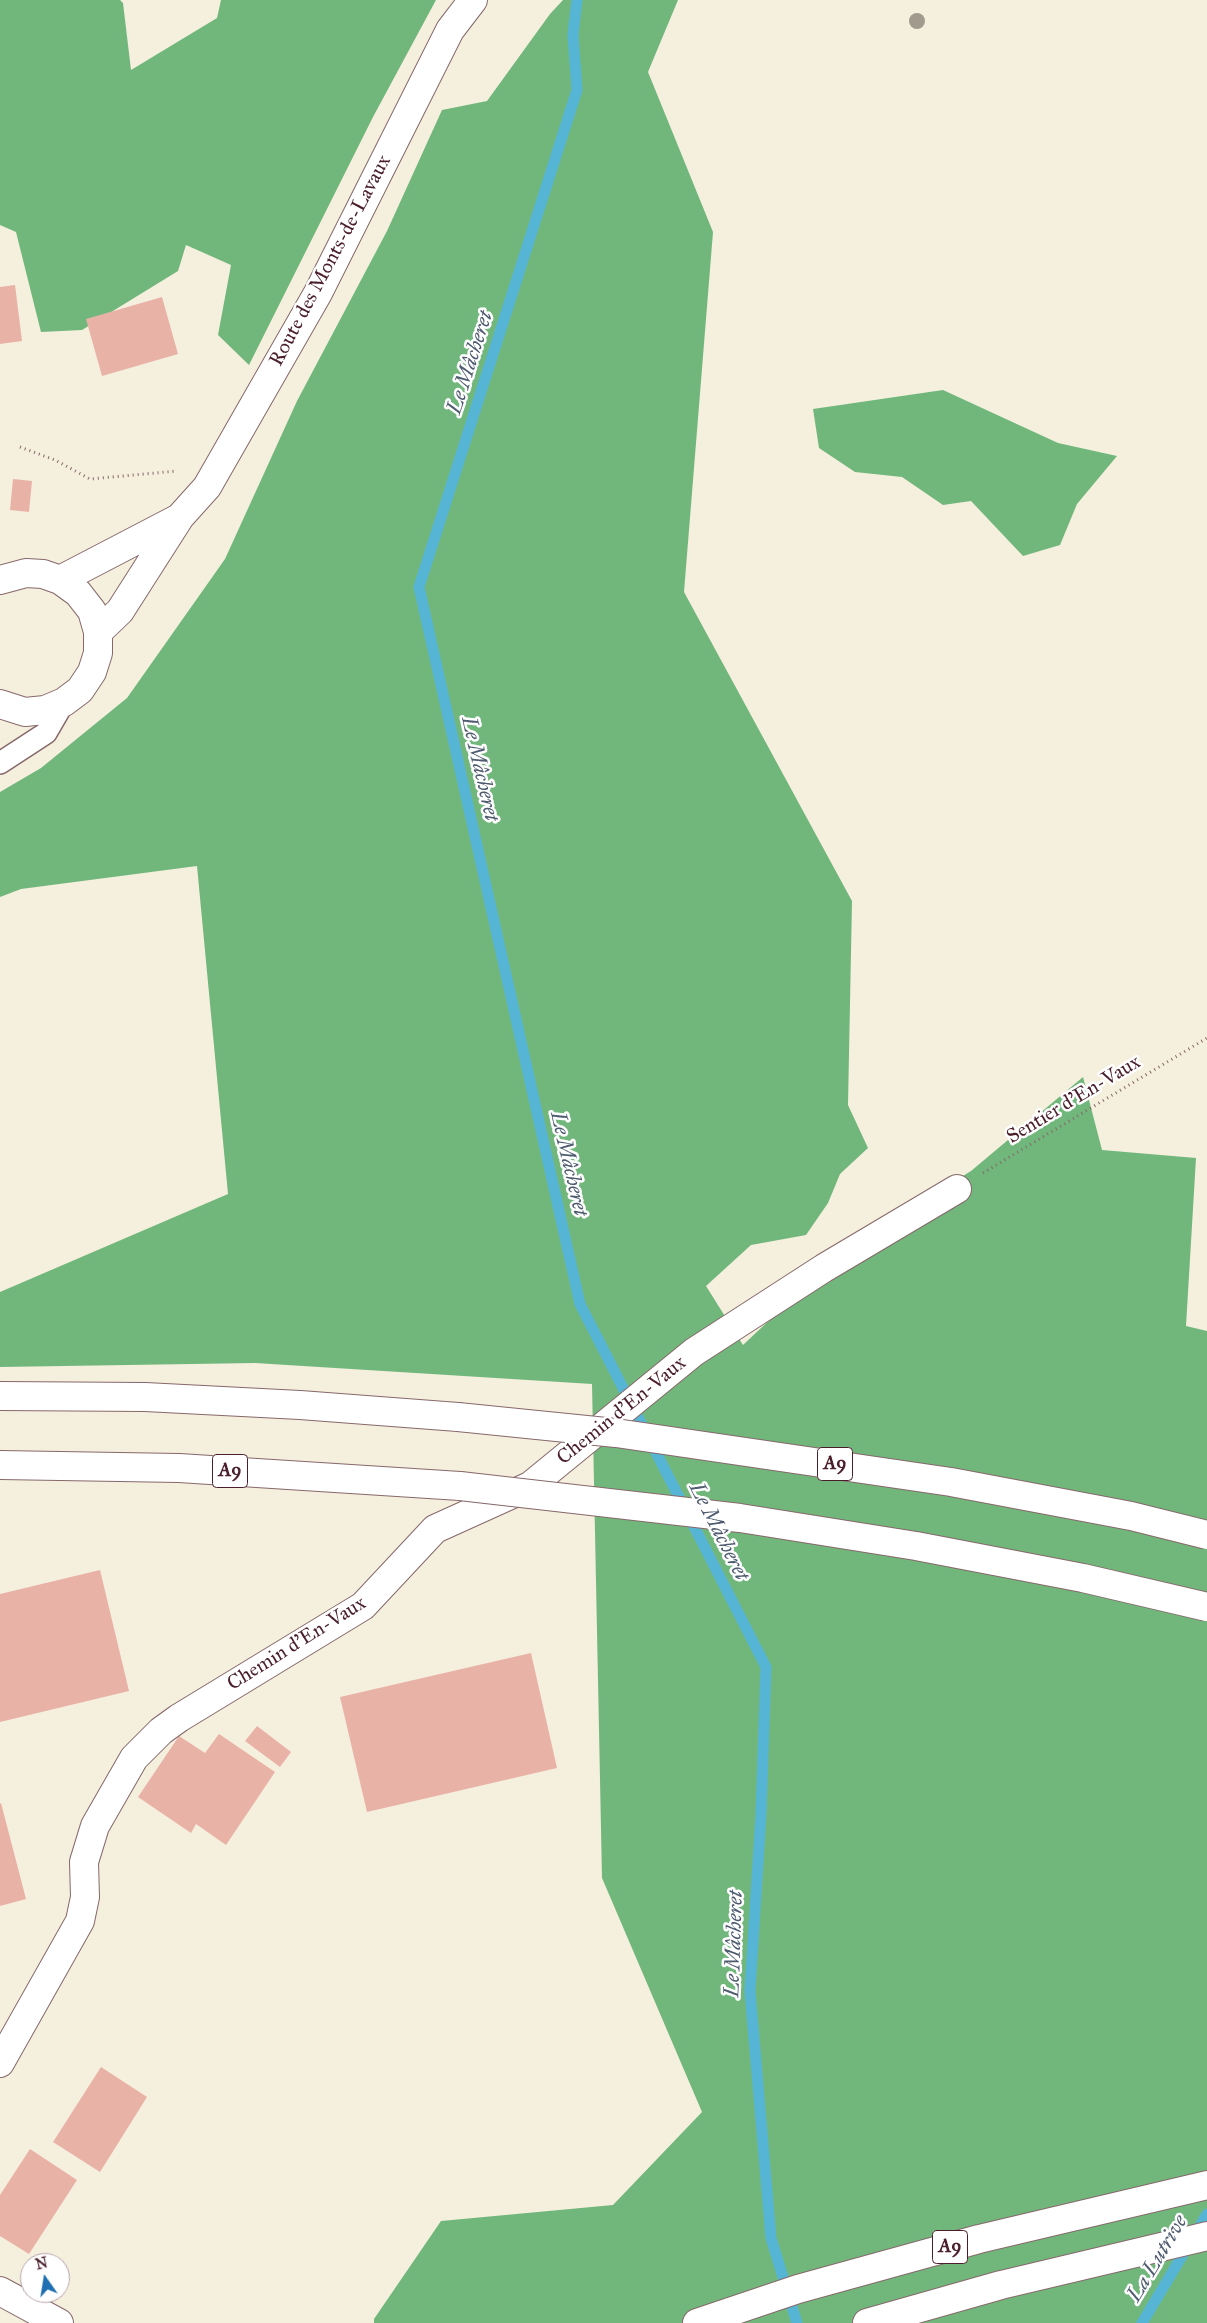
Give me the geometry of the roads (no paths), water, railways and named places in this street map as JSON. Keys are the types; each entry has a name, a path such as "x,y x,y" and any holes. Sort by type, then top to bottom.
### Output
{"main road":[{"name":"Route des Monts-de-Lavaux","path":"180,517 207,487 313,301 450,30 473,0"},
{"path":"60,580 180,517"},
{"path":"98,632 120,611 180,517"},
{"path":"0,580 26,573 43,574 60,580 78,593 92,611 98,632 98,653 92,672 80,690 64,702 45,710 12,708 0,729"},
{"name":"Chemin d'En-Vaux","path":"0,2063 80,1922 85,1897 84,1862 95,1826 134,1758 161,1731 179,1718 363,1606 435,1529 530,1486 694,1352 824,1268 957,1189"},
{"name":"A9","path":"0,1396 145,1397 300,1405 458,1416 616,1433 951,1482 1132,1516 1207,1535"},
{"name":"A9","path":"0,1465 179,1468 310,1475 460,1486 598,1500 740,1518 916,1546 1082,1578 1207,1607"},
{"name":"A9","path":"697,2323 798,2290 979,2239 1207,2185"},
{"name":"A9","path":"867,2323 1001,2285 1207,2236"},
{"path":"0,2291 59,2323"}],"lane":[{"path":"0,763 46,733 64,702"}],"waterway":[{"name":"Le Mâcheret","path":"577,0 573,35 577,90 419,587 580,1304 766,1667 761,1814 750,1991 771,2238 797,2323"},
{"name":"La Lutrive","path":"1142,2323 1207,2214"}]}
